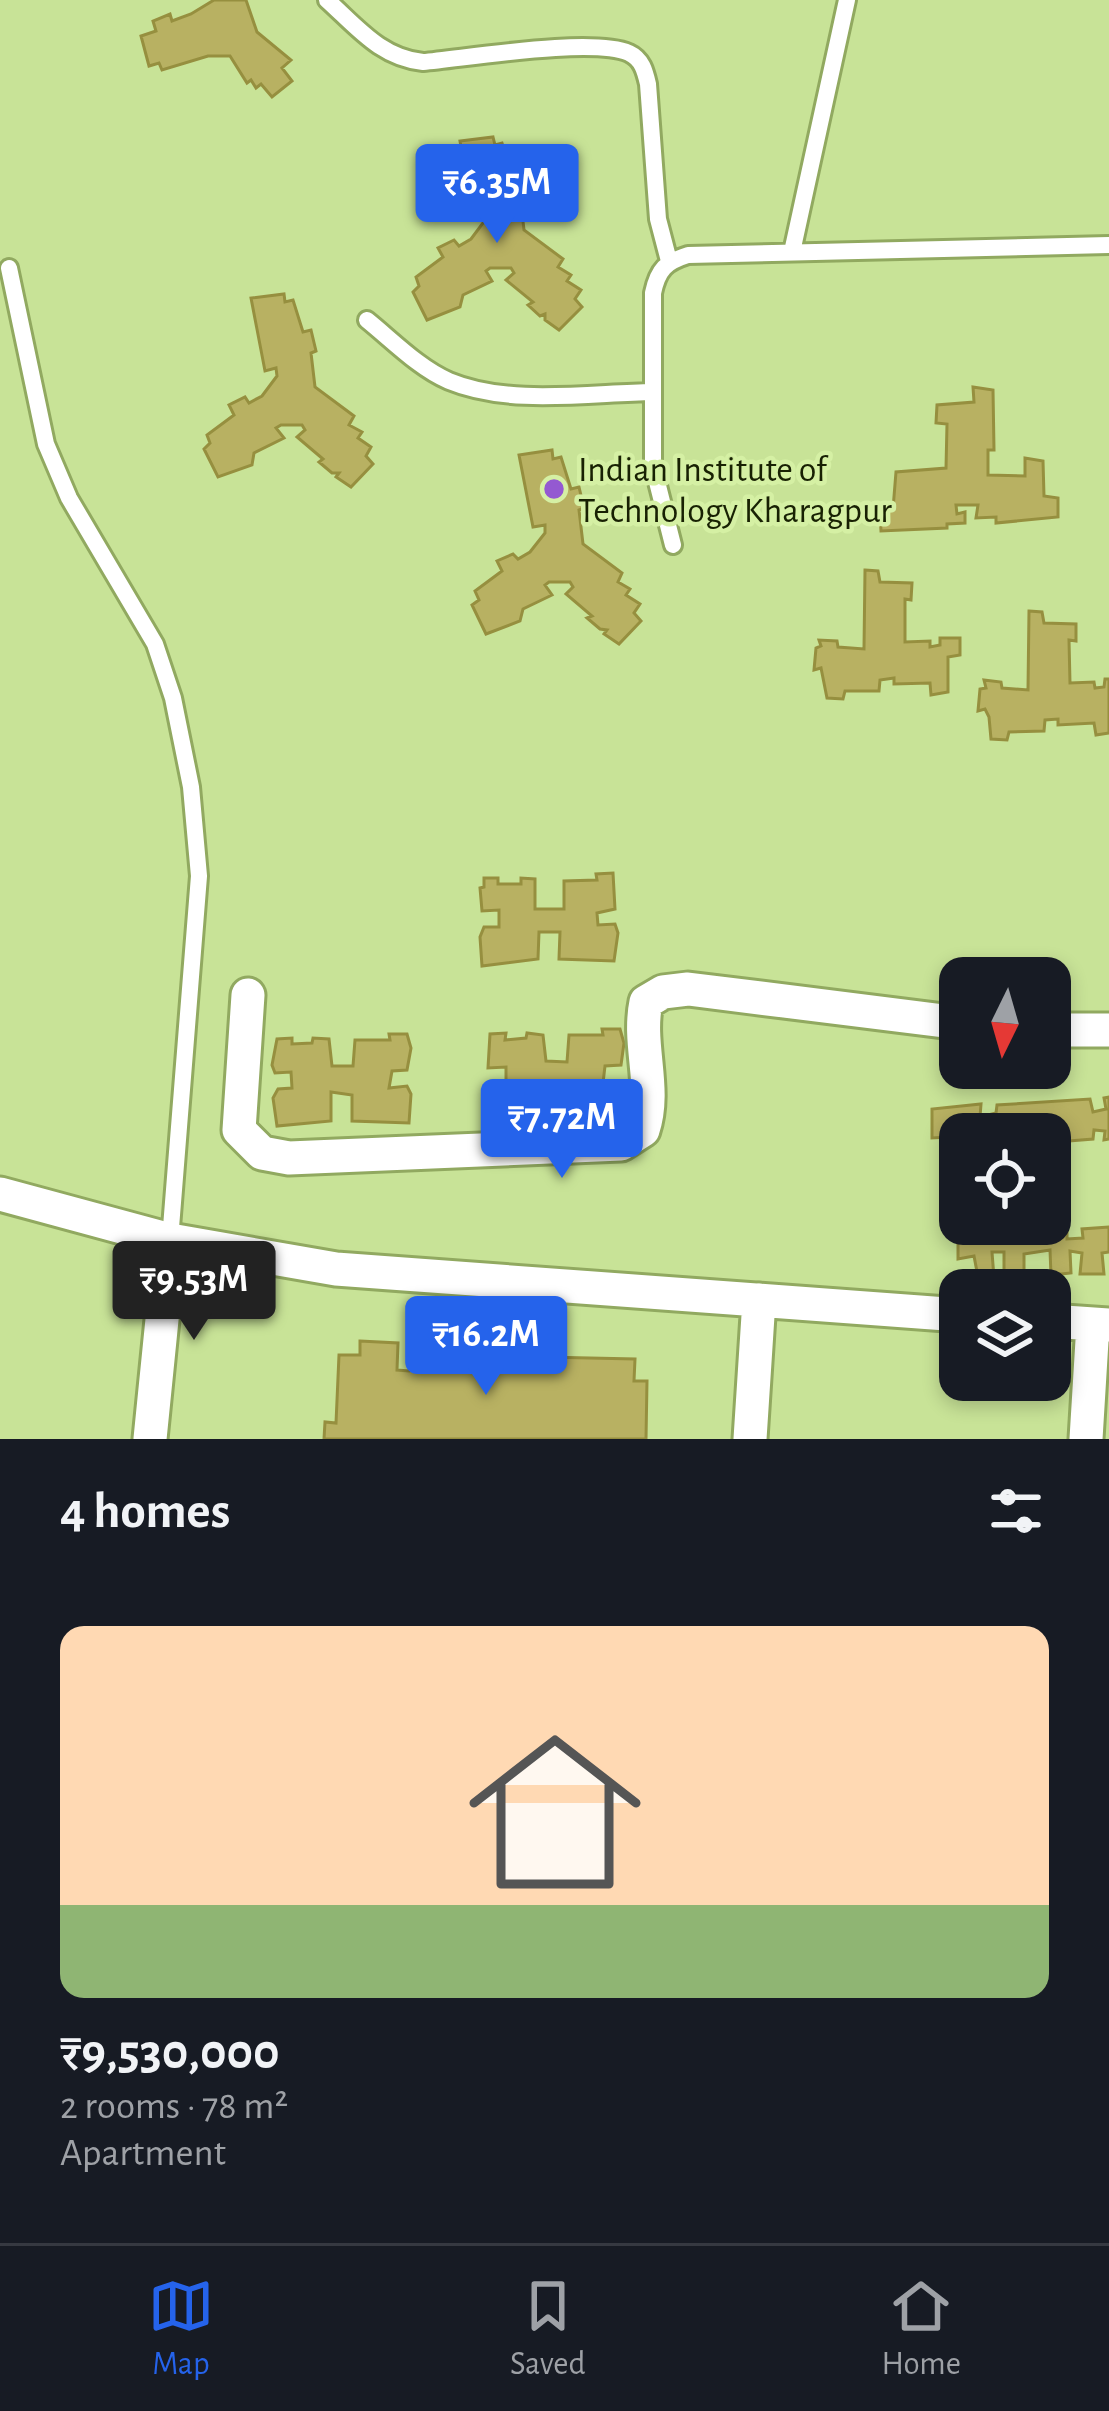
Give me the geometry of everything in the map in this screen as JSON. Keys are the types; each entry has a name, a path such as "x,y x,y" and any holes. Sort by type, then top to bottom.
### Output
{"street":[{"path":"248,994 239,1130 262,1154 289,1158 621,1144 643,1130 650,1108 641,1027 646,1002 663,992 688,989 939,1020"},
{"path":"1071,1030 1109,1030"},
{"path":"0,1194 170,1240 336,1269 939,1313"},
{"path":"150,1439 170,1240"},
{"path":"750,1439 759,1300"},
{"path":"1071,1323 1101,1325 1086,1439"}],"lane":[{"path":"327,0 385,52 400,59 423,62 570,49 632,54 643,66 648,83 658,219 669,261"},
{"path":"792,252 847,0"},
{"path":"673,545 653,466 653,292 657,274 669,261 688,255 1109,245"},
{"path":"9,268 46,444 69,498 155,644 173,698 191,787 199,876 170,1240"},
{"path":"368,320 428,369 452,382 517,394 652,392"}],"building":[{"path":"214,0 246,0 257,32 291,60 282,68 292,81 272,97 261,84 256,88 251,80 247,83 230,56 208,56 162,70 159,63 149,66 141,36 156,31 153,21 170,14 172,21"},
{"path":"493,137 495,145 502,143 512,175 520,173 524,230 563,259 558,267 581,290 575,299 582,307 559,330 506,280 514,273 511,268 490,268 486,271 492,281 463,295 460,307 427,320 413,292 419,286 416,277 443,257 438,248 471,239 486,219 486,211 474,214 460,141"},
{"path":"284,294 285,302 293,300 303,332 311,330 315,387 354,416 349,425 362,432 358,438 371,447 366,456 373,464 351,487 297,437 305,430 302,425 276,428 284,438 254,453 252,465 218,477 204,449 210,443 207,435 234,415 229,405 262,396 277,376 276,368 265,371 251,298"},
{"path":"973,387 993,390 994,450 988,450 988,475 1025,476 1025,458 1043,461 1044,496 1058,498 1058,517 996,523 996,517 976,518 978,505 956,505 957,514 965,512 965,523 881,531 880,513 893,509 896,472 946,468 947,424 936,423 937,405 974,402"},
{"path":"552,450 553,459 561,457 571,489 579,487 583,544 622,573 618,582 640,604 634,613 641,621 619,644 566,594 573,587 570,582 549,582 545,585 552,595 523,609 520,621 486,634 472,605 479,600 475,591 502,571 497,561 530,552 545,533 545,525 533,527 519,455"},
{"path":"865,570 878,571 880,582 912,583 911,600 905,599 905,642 930,641 930,647 940,645 940,638 960,638 960,655 948,657 948,692 931,695 930,683 894,684 894,678 880,680 879,691 845,691 843,699 827,698 821,668 814,670 816,648 821,646 819,640 864,649"},
{"path":"1029,611 1042,612 1044,623 1076,624 1076,641 1069,640 1070,683 1094,682 1095,688 1104,687 1109,679 1109,733 1096,735 1094,723 1058,725 1058,719 1045,720 1044,731 1009,732 1007,740 991,739 989,717 985,709 978,711 980,689 986,688 984,680 1001,682 1002,688 1028,690"},
{"path":"613,873 615,909 597,913 598,925 615,924 614,961 559,959 560,932 539,932 538,959 482,966 484,927 499,927 499,910 482,911 484,878 498,878 498,884 535,879 535,909 564,909 564,881 597,880 596,874"},
{"path":"602,1029 620,1029 624,1043 621,1065 605,1066 603,1083 621,1081 623,1118 566,1116 566,1090 545,1087 545,1116 490,1121 487,1093 491,1084 506,1083 506,1067 488,1068 490,1034 506,1033 505,1040 526,1038 527,1033 543,1035 546,1061 567,1062 569,1035 603,1035"},
{"path":"389,1034 407,1034 411,1048 407,1070 392,1071 389,1088 407,1086 409,1123 352,1121 352,1095 331,1092 331,1121 277,1126 273,1098 278,1089 292,1088 291,1072 275,1073 272,1065 277,1039 292,1038 292,1044 329,1039 332,1066 353,1066 355,1040 390,1040"},
{"path":"1109,1097 1109,1139 1104,1140 1105,1131 1094,1130 1093,1139 1071,1141 1071,1113 996,1113 997,1105 1090,1099 1093,1112 1106,1109 1104,1098"},
{"path":"981,1104 980,1113 939,1113 939,1138 932,1138 932,1109"},
{"path":"1109,1227 1109,1252 1102,1253 1104,1274 1080,1274 1082,1253 1070,1251 1071,1269 1051,1269 1050,1250 1024,1254 1024,1269 1004,1269 1004,1252 992,1252 993,1269 976,1269 974,1256 958,1259 958,1245 1071,1245 1071,1239 1083,1238 1082,1229"},
{"path":"360,1341 398,1343 397,1370 409,1371 414,1354 635,1359 634,1381 647,1381 646,1439 324,1439 325,1422 336,1423 339,1355 360,1355"}],"place":[{"name":"Indian Institute of Technology Kharagpur","path":"554,489"}]}
